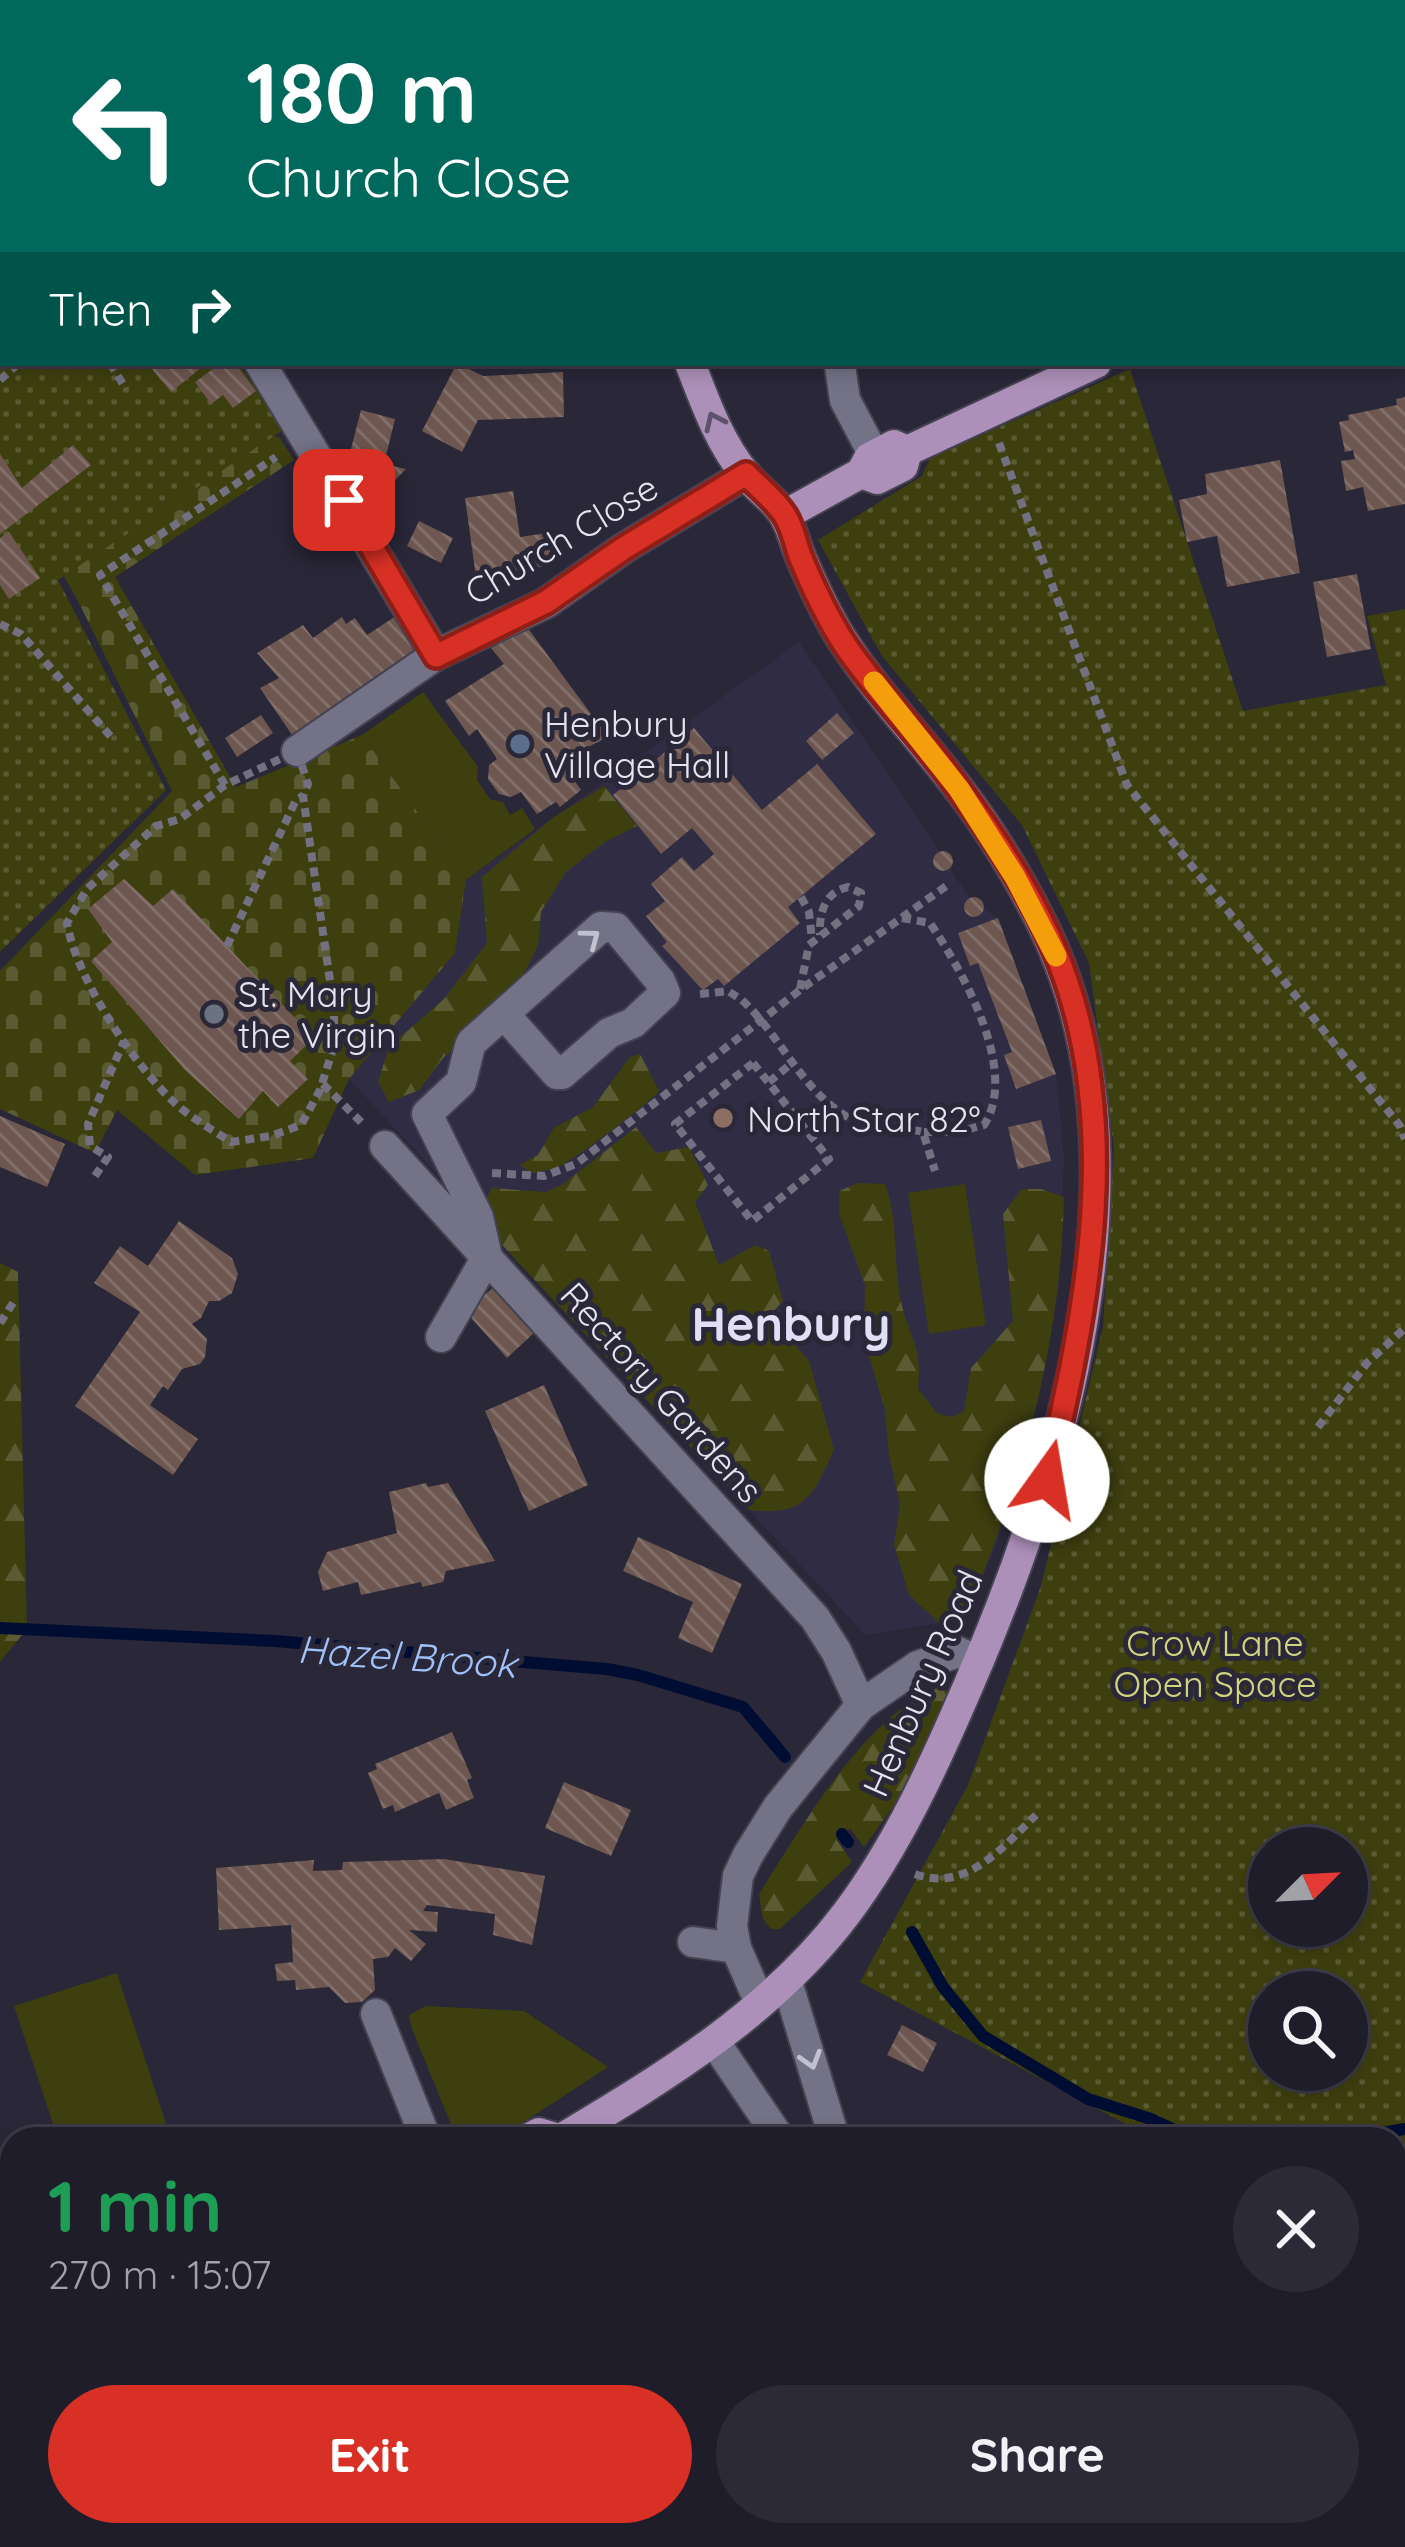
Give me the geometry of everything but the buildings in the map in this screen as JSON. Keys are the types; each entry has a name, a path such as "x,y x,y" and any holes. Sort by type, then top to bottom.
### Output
{"main road":[{"name":"Henbury Road","path":"579,2127 714,2041 787,1982 847,1913 935,1764 1026,1545 1047,1480 1071,1377 1093,1205 1095,1159 1088,1081 1052,944 959,789 843,643 784,514 724,442 691,366"},
{"path":"784,514 868,464 877,479 903,466 907,451 1089,366"}],"street":[{"path":"262,366 436,656"},
{"path":"840,367 845,400 868,464"},
{"name":"Church Close","path":"297,751 436,656 551,608 624,548 746,474"},
{"path":"441,1336 487,1257 478,1217 427,1114 461,1082 472,1042 503,1014 605,926 616,928 664,987 663,998 634,1023 609,1033 562,1074 503,1014"},
{"name":"Rectory Gardens","path":"385,1146 815,1618 861,1706"},
{"path":"760,2003 732,1927 738,1876 778,1807 861,1706 918,1666 958,1652 979,1661"},
{"path":"693,1942 736,1948"},
{"path":"787,1982 831,2127"},
{"path":"376,2014 421,2127"},
{"path":"714,2041 772,2127"}],"path":[{"path":"112,366 126,389"},
{"path":"987,413 1127,784 1400,1126 1405,1139"},
{"path":"225,785 100,575 287,449"},
{"path":"0,624 21,634 113,739"},
{"path":"227,946 296,800 303,796 334,1008 334,1046 301,1125 271,1136 231,1142 176,1104 124,1041 80,969 68,923 112,862 156,826 180,819 225,785 297,751"},
{"path":"455,1170 528,1177 562,1172 633,1123 800,990 949,884"},
{"path":"800,990 803,965 816,939 822,909 836,890 848,886 861,893 859,905 816,939"},
{"path":"801,897 816,939"},
{"path":"742,1000 820,1096 840,1113 880,1129 958,1132 984,1125 993,1103 993,1073 980,1014 960,969 930,922 900,918"},
{"path":"94,1177 108,1157 90,1146 88,1124 124,1041"},
{"path":"753,1063 769,1082 829,1159 752,1221 675,1124 753,1063"},
{"path":"769,1082 793,1063"},
{"path":"322,1083 385,1146"},
{"path":"923,1132 935,1171"},
{"path":"0,1323 15,1300"},
{"path":"1318,1426 1366,1364 1405,1328"},
{"path":"880,1861 927,1879 970,1874 1036,1815"}],"shaded area":[{"name":"North Star 82°","path":"799,642 939,851 952,856 950,869 970,898 982,902 998,918 1056,1074 1064,1157 1059,1286 1043,1377 998,1541 964,1619 865,1635 349,1079 455,953 466,880"}],"green space":[{"path":"0,366 240,366 286,428 58,580 166,790 0,952"},
{"name":"Crow Lane Open Space","path":"1130,369 1243,711 1386,685 1367,616 1405,609 1405,2127 1132,2127 860,1982 968,1785 1041,1586 1103,1327 1114,1148 1089,963 1022,825 882,656 818,540 922,476 930,458"},
{"path":"188,414 279,437 294,460 115,577 236,787 362,735 466,880 455,953 349,1079 313,1158 195,1175 117,1110 95,1153 0,1109 0,971 172,791 35,525"},
{"path":"423,692 478,767 477,780 490,799 503,802 510,815 522,808 535,829 466,880 362,735"},
{"path":"604,786 637,826 605,842 566,872 541,912 538,946 522,977 488,1021 443,1058 419,1090 389,1102 378,1082 389,1047 444,999 487,943 482,877 554,817"},
{"path":"640,1054 659,1091 652,1098 560,1166 533,1173 519,1165 538,1155 554,1128 593,1107 630,1057"},
{"path":"636,1127 656,1153 689,1147 708,1185 695,1202 719,1265 755,1245 769,1251 783,1301 770,1315 809,1361 834,1450 812,1492 795,1506 749,1510 489,1231 484,1202 492,1188 546,1192"},
{"path":"858,1183 885,1184 893,1214 899,1291 917,1354 918,1389 937,1413 952,1417 964,1411 971,1368 1013,1321 1003,1214 1022,1189 1064,1197 1055,1306 1035,1413 1004,1517 964,1619 939,1623 909,1595 894,1545 900,1505 885,1410 864,1338 865,1285 839,1214 839,1191"},
{"path":"965,1184 986,1325 929,1334 908,1193"},
{"path":"0,1263 18,1272 27,1629 0,1662"},
{"path":"936,1688 949,1691 953,1705 918,1772 864,1847 850,1828 836,1839 852,1862 780,1929 771,1929 763,1919 759,1894 814,1808 882,1725"},
{"path":"117,1973 167,2127 54,2127 14,2006"},
{"path":"426,2006 524,2011 608,2067 516,2127 452,2127 409,2015"}],"waterway":[{"name":"Hazel Brook","path":"0,1628 275,1641 607,1669 743,1707 785,1757"},
{"name":"Hazel Brook","path":"842,1834 848,1842"},
{"name":"Hazel Brook","path":"912,1932 943,1987 983,2036 1088,2099 1168,2127"}],"slow traffic":[{"path":"874,682 959,789 1015,877 1056,956"}],"place":[{"name":"Henbury Village Hall","path":"520,744"},
{"name":"St. Mary the Virgin","path":"214,1014"},
{"name":"North Star 82°","path":"723,1118"}],"district":[{"name":"Henbury","path":"791,1323"}],"route":[{"path":"344,500 436,656 546,602 746,474 784,514 843,643 959,789 1015,877 1052,944 1073,1011 1088,1081 1094,1193 1086,1286 1047,1480"}]}
